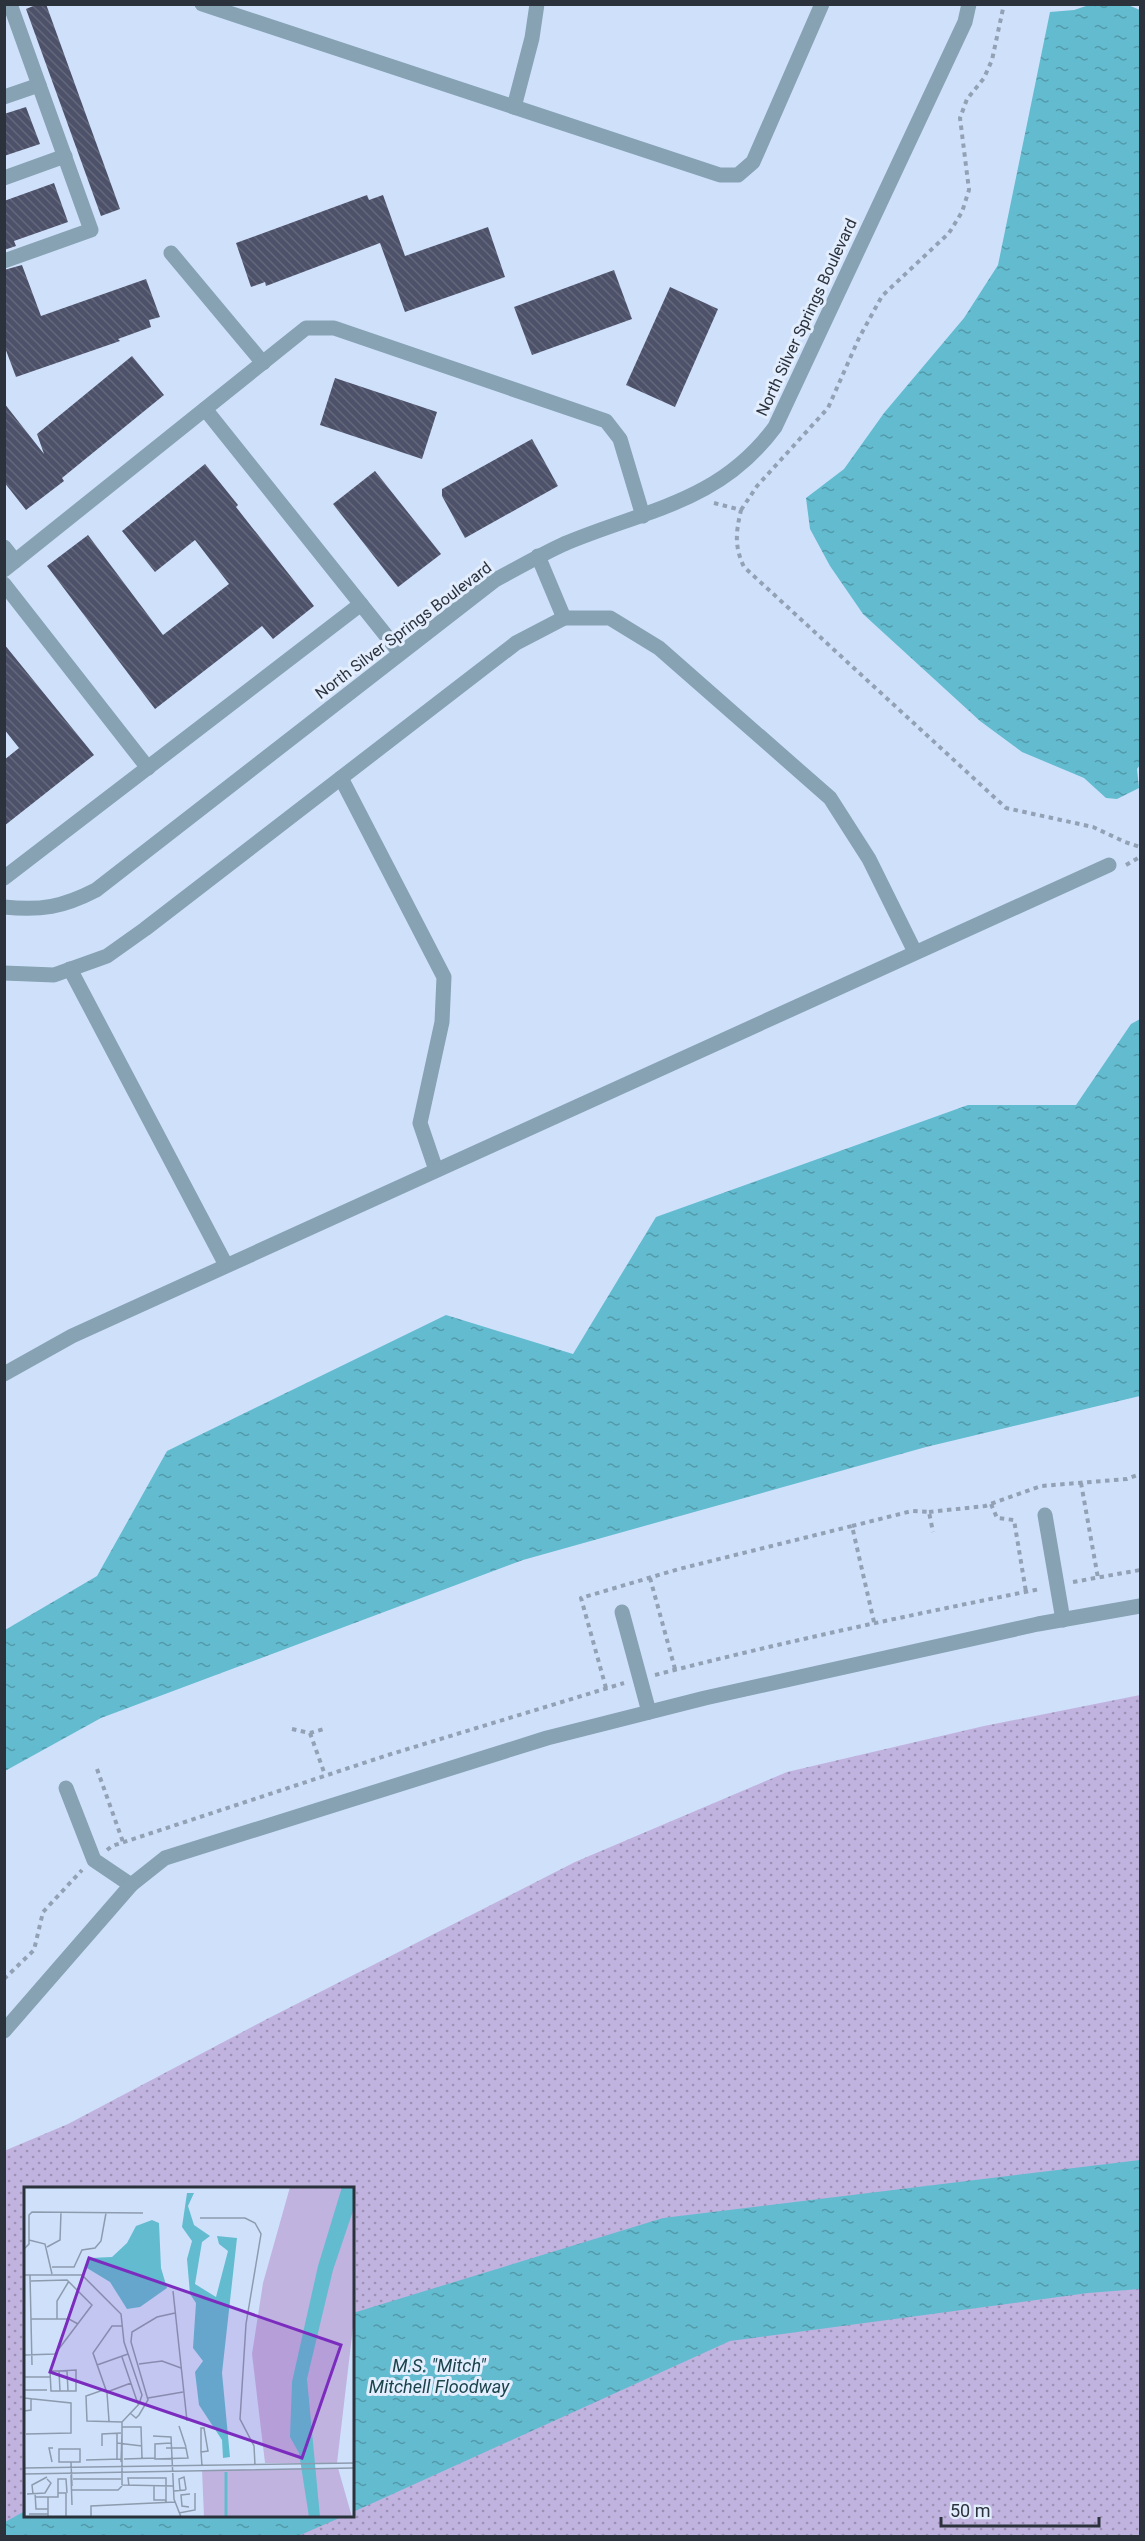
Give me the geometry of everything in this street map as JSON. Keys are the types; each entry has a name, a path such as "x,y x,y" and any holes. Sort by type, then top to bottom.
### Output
{"street":[{"path":"4,261 91,230 10,4"},
{"path":"202,4 720,175 738,175 753,162 822,4"},
{"path":"514,107 532,38 537,4"},
{"name":"North Silver Springs Boulevard","path":"4,907 52,908 77,900 96,890 495,580 565,544 691,496 722,480 744,462 775,427 965,22 969,4"},
{"path":"4,97 39,85"},
{"path":"4,178 65,156"},
{"path":"171,253 263,363"},
{"path":"4,547 10,566 306,328 334,328 606,421 620,440 643,516"},
{"path":"205,409 400,653"},
{"path":"538,556 564,618"},
{"path":"4,584 148,768"},
{"path":"4,878 360,604"},
{"path":"4,973 54,975 107,956 516,643 564,618 610,618 659,648 830,798 869,859 915,952"},
{"path":"341,778 444,977 442,1022 420,1123 436,1170"},
{"path":"4,1374 72,1336 915,952 1114,867"},
{"path":"70,969 226,1266"},
{"path":"1045,1515 1063,1620"},
{"path":"4,2031 131,1885 165,1858 547,1738 728,1693 1063,1620 1140,1606"},
{"path":"622,1612 649,1712"},
{"path":"66,1788 94,1860 131,1885"}],"path":[{"path":"1005,4 992,60 984,78 967,99 960,118 969,190 962,212 949,233 882,296 859,338 828,408 757,486 741,510 736,532 736,550 744,567 1006,808 1034,816 1073,821 1140,847"},
{"path":"714,503 741,510"},
{"path":"1114,867 1140,857"},
{"path":"606,1688 581,1598 650,1578 912,1511 929,1512 991,1504 1041,1486 1127,1479 1140,1474"},
{"path":"1081,1483 1098,1578"},
{"path":"991,1504 997,1518 1014,1520 1026,1592"},
{"path":"929,1512 933,1532"},
{"path":"852,1526 874,1622"},
{"path":"650,1578 675,1670"},
{"path":"292,1729 310,1733 324,1729"},
{"path":"310,1733 326,1775"},
{"path":"97,1769 123,1842"}],"shaded area":[{"path":"1140,1695 1140,2536 5,2536 4,2151 68,2124 267,2019 575,1862 787,1772 984,1726"}],"water":[{"path":"1092,4 1128,5 1140,10 1140,765 1137,769 1139,788 1117,799 1106,798 1084,778 1022,752 980,721 863,614 830,566 810,529 806,498 844,469 884,413 964,318 998,265 1050,12 1074,10"},
{"path":"1140,1019 1140,1396 926,1447 523,1560 101,1718 5,1771 5,1630 97,1576 167,1451 446,1315 573,1354 656,1217 968,1105 1076,1105 1131,1024"},
{"name":"M.S. \"Mitch\" Mitchell Floodway","path":"1140,2160 1140,2289 1088,2293 730,2341 354,2512 354,2313 663,2218"},
{"path":"24,2512 24,2517 342,2517 298,2536 5,2536 5,2522"}],"building":[{"path":"38,4 46,4 120,209 101,216 26,9"},
{"path":"26,107 40,144 4,156 4,114"},
{"path":"54,183 68,222 14,241 16,246 4,250 4,201"},
{"path":"367,195 369,200 383,195 405,256 488,227 505,277 405,312 380,243 266,286 265,282 251,287 236,243"},
{"path":"22,265 41,316 146,279 160,317 149,320 151,327 118,339 120,341 16,377 4,345 4,270"},
{"path":"614,270 632,319 532,355 514,307"},
{"path":"670,287 718,309 675,407 626,385"},
{"path":"132,356 164,395 62,478 64,481 26,510 4,482 4,403 44,454 37,434"},
{"path":"335,378 437,412 422,459 320,425"},
{"path":"532,439 558,486 465,538 442,496 442,489"},
{"path":"205,464 314,606 273,639 262,626 155,709 47,566 88,535 163,635 229,584 195,540 155,572 122,531"},
{"path":"375,471 441,554 398,587 333,504"},
{"path":"4,644 94,755 4,826 4,760 19,748 4,729"}]}
